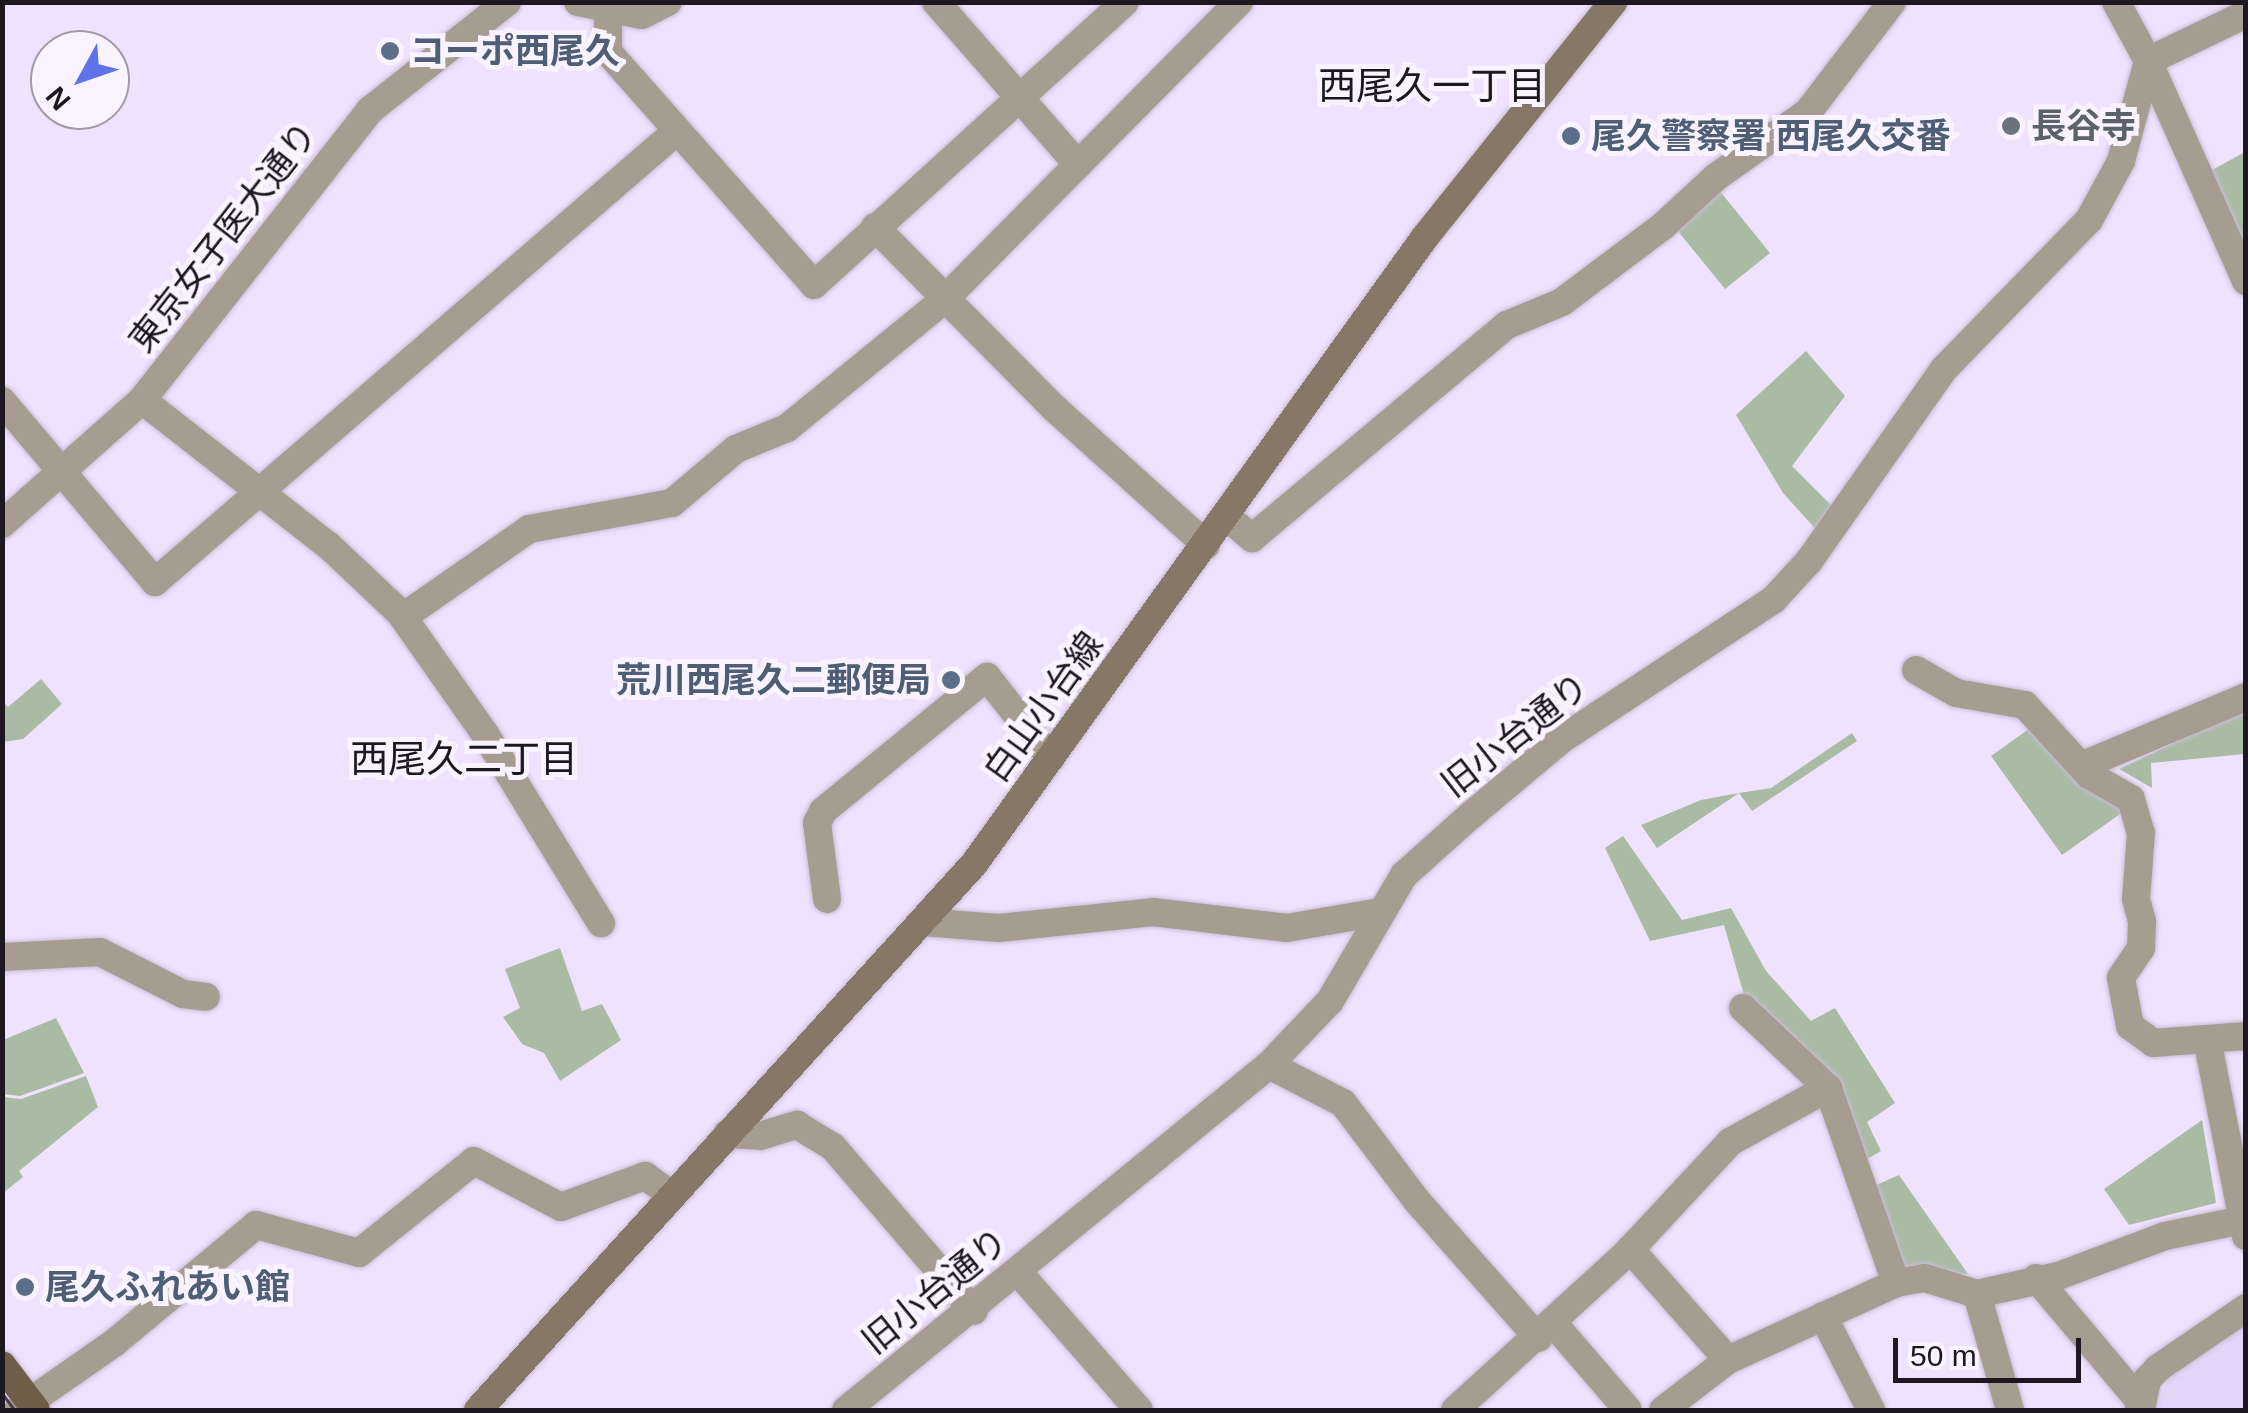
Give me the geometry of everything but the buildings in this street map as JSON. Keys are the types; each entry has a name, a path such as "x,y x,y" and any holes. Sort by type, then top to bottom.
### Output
{"main road":[{"name":"白山小台線","path":"478,1410 923,922 1051,758 1424,237 1613,2"},
{"path":"2,1365 28,1408"}],"street":[{"name":"東京女子医大通り","path":"2,524 142,400 370,110 507,2"},
{"path":"578,2 642,15 668,2"},
{"path":"936,2 1078,165"},
{"path":"608,11 608,52 814,285 1125,2"},
{"path":"403,616 530,528 672,502 736,449 786,428 945,299 1239,2"},
{"path":"1226,517 1252,538 1507,326 1562,302 1664,226 1716,177 1808,112 1892,2"},
{"path":"2116,2 2148,61 2246,281"},
{"path":"2148,61 2246,14"},
{"name":"旧小台通り","path":"846,1410 974,1310 1269,1065 1330,1001 1404,875 1506,785 1562,739 1725,636 1809,562 1944,369 2089,220 2121,161 2148,61"},
{"path":"2,401 155,582 677,131"},
{"path":"875,228 1206,546"},
{"path":"142,400 262,492 403,616 538,814 601,923"},
{"path":"1916,670 1956,693 2024,705 2081,766 2131,799 2141,833 2136,899 2141,948 2120,978 2130,1026 2153,1044 2246,1036"},
{"path":"826,899 817,823 823,811 987,677 1051,758"},
{"path":"2081,766 2246,697"},
{"path":"923,922 999,928 1152,912 1287,928 1380,912"},
{"path":"2,957 100,952 182,994 206,998"},
{"path":"1743,1008 1828,1088 1896,1283"},
{"path":"1663,1410 1728,1360 1896,1283 1925,1278 1977,1294 2165,1236 2244,1228 2207,1039"},
{"path":"1269,1065 1343,1103 1417,1201 1628,1410"},
{"path":"1455,1410 1546,1331 1630,1250 1730,1142 1828,1088"},
{"path":"727,1134 760,1136 797,1125 833,1147 974,1310"},
{"path":"28,1408 256,1225 359,1253 474,1161 561,1207 645,1176 672,1195"},
{"path":"1630,1250 1728,1360"},
{"path":"1019,1273 1139,1410"},
{"path":"2036,1278 2141,1407"},
{"path":"1977,1294 2010,1410"},
{"path":"2141,1407 2147,1380 2158,1368 2246,1308"},
{"path":"1823,1316 1871,1410"}],"shaded area":[{"path":"2245,1324 2245,1410 2156,1410 2170,1375"}],"green space":[{"path":"2245,152 2245,247 2212,170"},
{"path":"1715,185 1770,253 1725,289 1677,230"},
{"path":"1806,351 1845,396 1792,466 1837,511 1820,534 1783,493 1736,415"},
{"path":"41,679 62,704 23,739 3,742 3,702 8,707"},
{"path":"2237,713 2245,716 2245,754 2151,763 2152,788 2119,769"},
{"path":"2033,726 2086,789 2110,797 2123,812 2062,855 1991,756"},
{"path":"1852,733 1857,741 1752,811 1739,793 1771,788"},
{"path":"1739,793 1657,848 1641,825 1701,800"},
{"path":"1623,836 1682,920 1731,908 1766,971 1811,1021 1835,1008 1895,1103 1867,1122 1881,1151 1864,1161 1746,1002 1724,925 1650,941 1605,848"},
{"path":"560,948 582,1011 602,1004 621,1040 560,1081 544,1053 522,1044 503,1017 520,1008 505,969"},
{"path":"56,1018 84,1073 20,1096 3,1094 3,1040"},
{"path":"86,1076 98,1107 19,1171 23,1177 3,1193 3,1097 21,1099"},
{"path":"2202,1120 2216,1203 2129,1225 2104,1189"},
{"path":"1899,1175 1968,1274 1906,1273 1874,1186"}],"tram line":[{"path":"2,1393 15,1410"}],"place":[{"name":"コーポ西尾久","path":"390,51"},
{"name":"長谷寺","path":"2011,126"},
{"name":"尾久警察署 西尾久交番","path":"1571,136"},
{"name":"荒川西尾久二郵便局","path":"951,680"},
{"name":"尾久ふれあい館","path":"25,1287"}],"district":[{"name":"西尾久一丁目","path":"1432,87"},
{"name":"西尾久二丁目","path":"464,760"}]}
